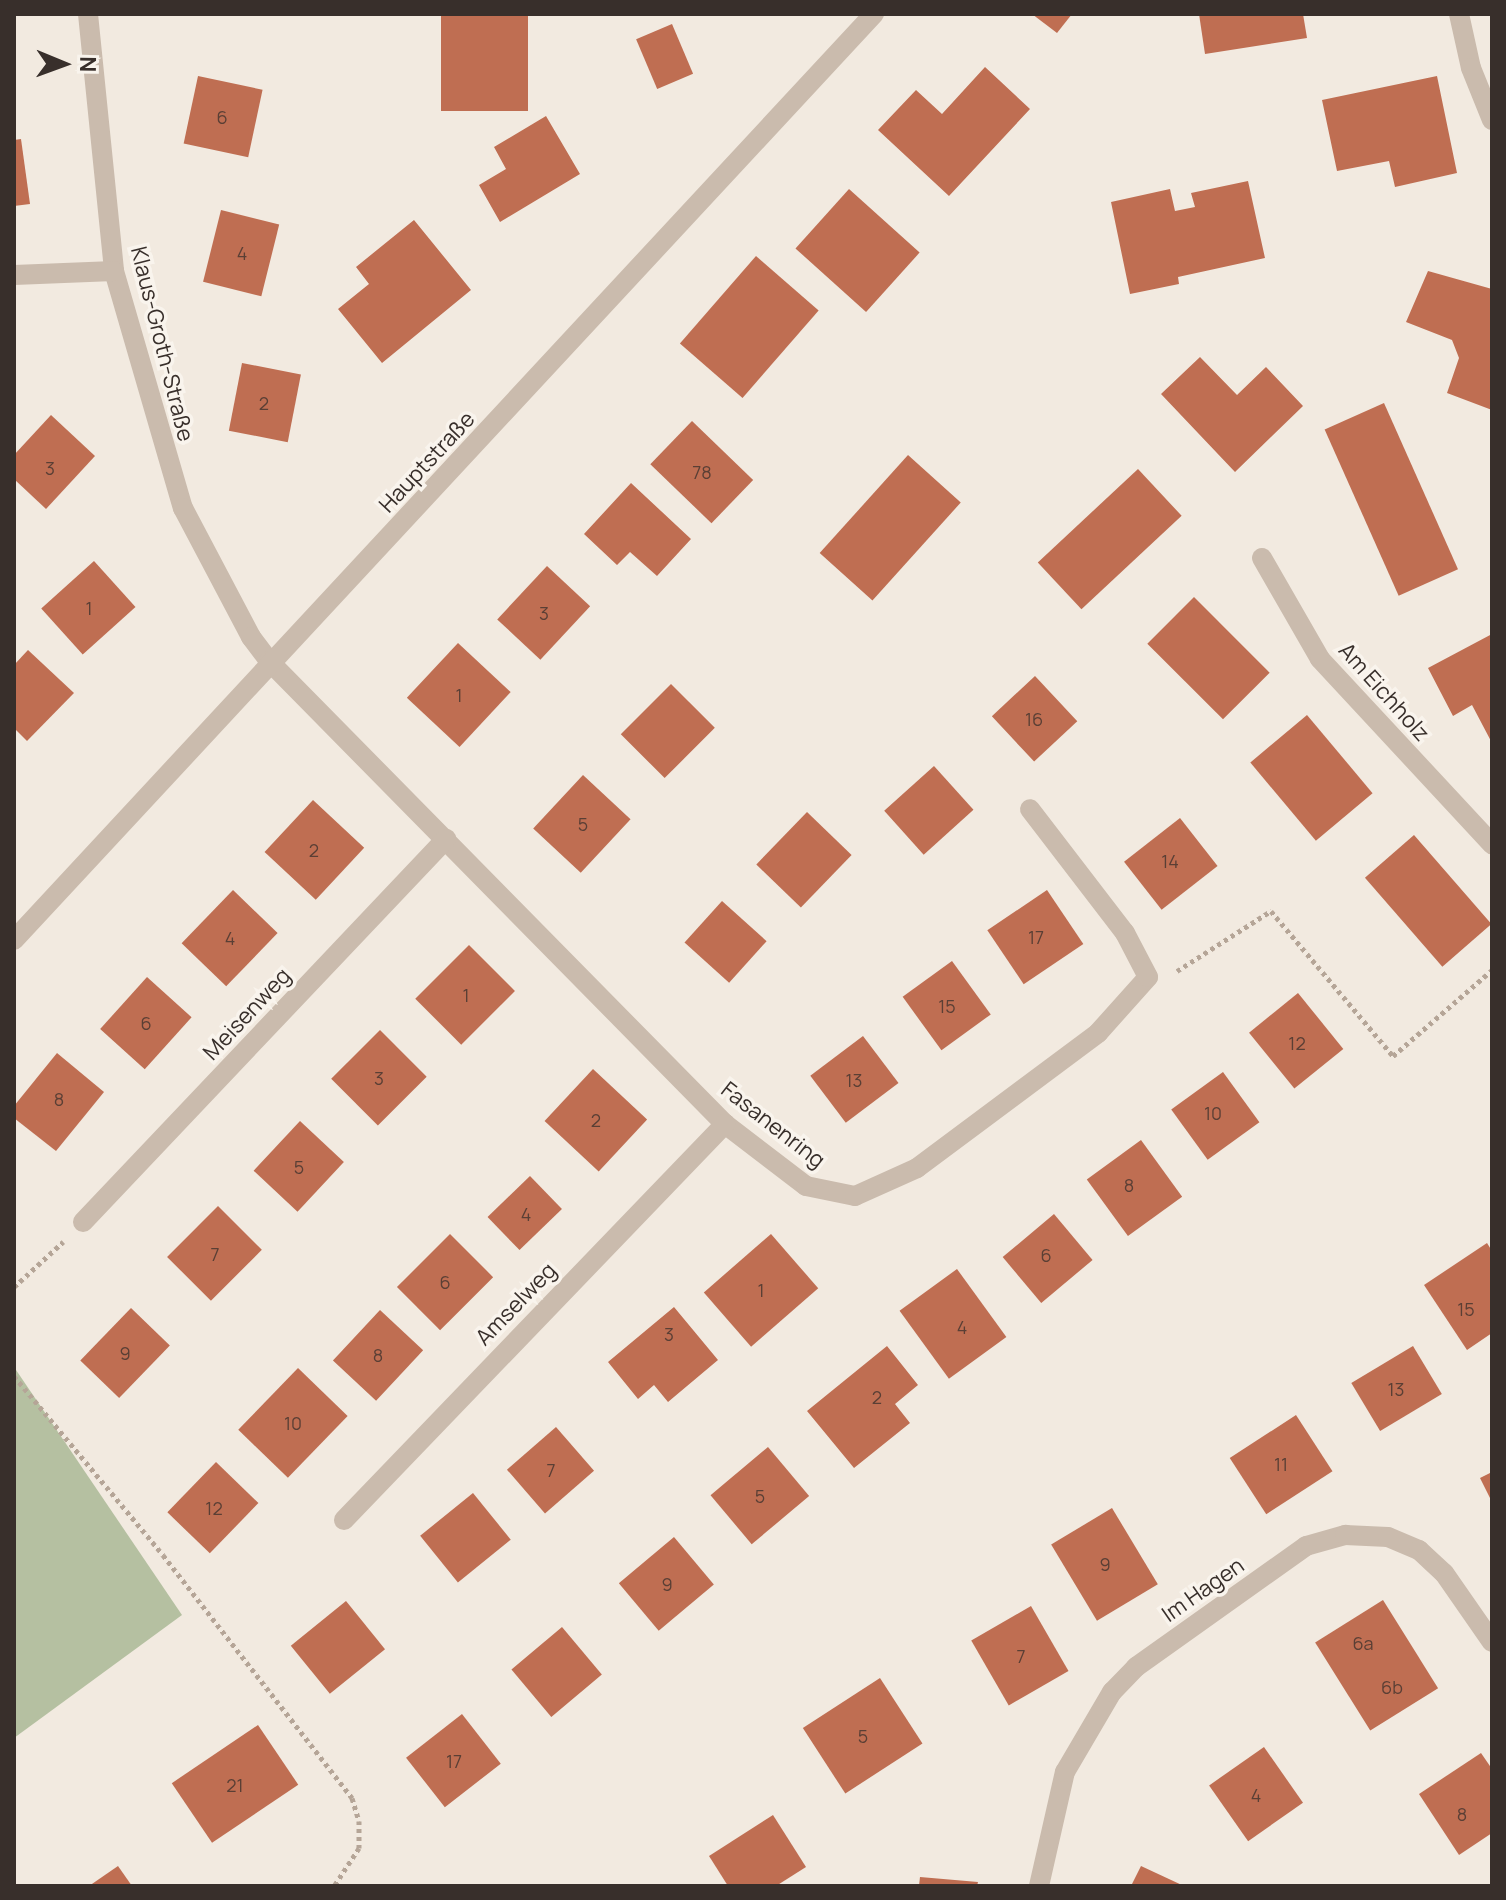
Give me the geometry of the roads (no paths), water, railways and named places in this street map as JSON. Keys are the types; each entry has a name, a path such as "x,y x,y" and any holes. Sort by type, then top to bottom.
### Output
{"street":[{"name":"Klaus-Groth-Straße","path":"88,14 114,271 183,508 232,605 269,661"},
{"name":"Hauptstraße","path":"14,940 269,661 326,606 874,14"},
{"path":"1459,14 1471,68 1492,120"},
{"path":"14,275 114,271"},
{"name":"Am Eichholz","path":"1262,558 1320,659 1492,844"},
{"name":"Fasanenring","path":"269,661 725,1124 806,1186 855,1196 917,1168 1098,1033 1148,977 1125,933 1030,809"},
{"name":"Meisenweg","path":"83,1222 446,839"},
{"name":"Amselweg","path":"344,1520 725,1124"},
{"name":"Im Hagen","path":"1039,1886 1065,1772 1112,1692 1136,1667 1306,1546 1345,1535 1388,1537 1419,1550 1444,1573 1492,1642"}]}
